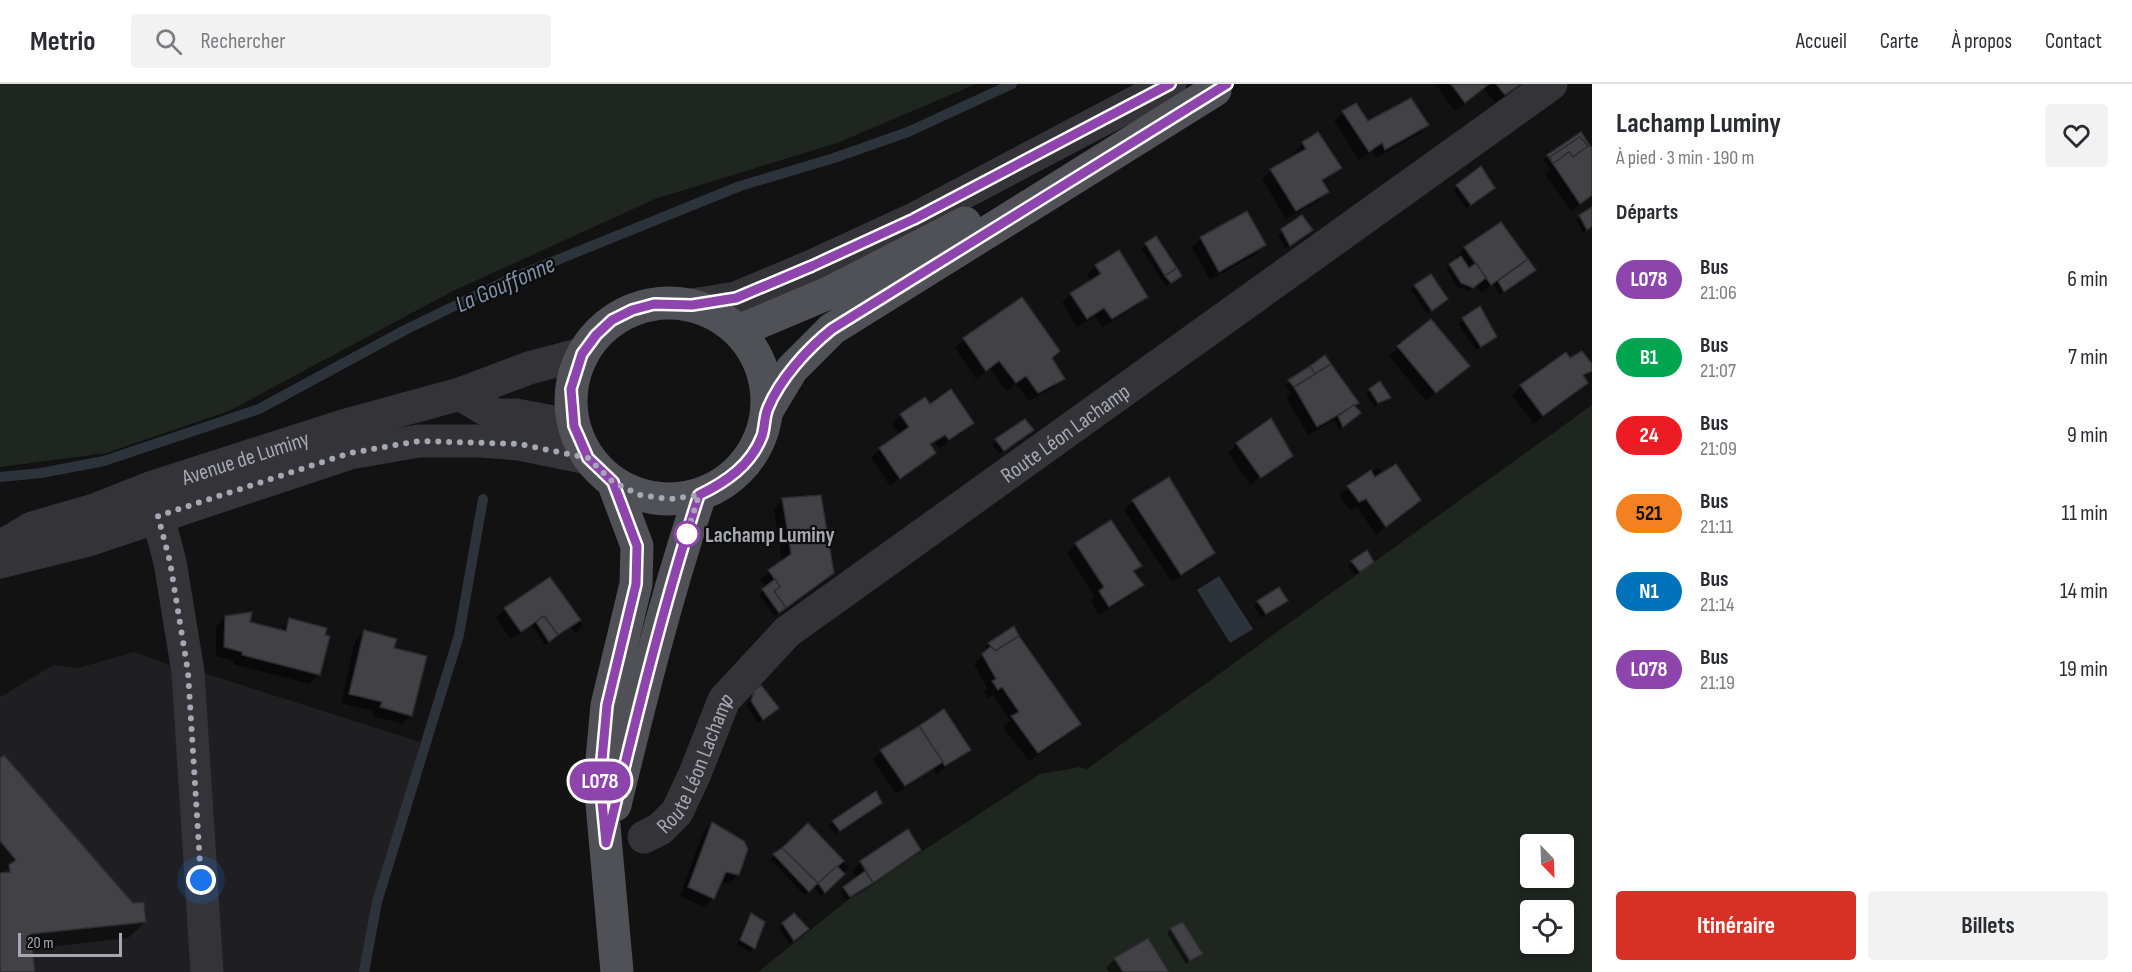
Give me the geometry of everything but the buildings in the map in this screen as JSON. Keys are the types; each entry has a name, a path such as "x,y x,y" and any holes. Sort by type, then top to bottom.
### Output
{"main road":[{"path":"741,330 831,292 1221,87"},
{"path":"768,409 764,374 754,350 741,330 724,319 692,305 654,304 632,310 612,320 596,335 582,354 571,389 574,426 588,458 613,482 640,495 670,499 699,495 725,482 747,462 761,437 768,409 792,369 832,329 1221,87"},
{"name":"Route Léon Lachamp","path":"613,482 637,546 636,584 607,705 600,781 617,972"},
{"name":"Route Léon Lachamp","path":"606,843 670,585 699,495"}],"street":[{"path":"692,305 736,298 914,219 1170,84"},
{"name":"Route Léon Lachamp","path":"644,837 660,829 677,812 724,700 787,632 1551,84"},
{"name":"Avenue de Luminy","path":"0,544 7,543 32,528 94,510 154,502 343,426 460,394 529,368 582,354"},
{"path":"460,394 495,415 516,415 574,426"},
{"path":"0,562 85,541 154,502 350,453 419,441 519,444 588,458"},
{"path":"154,502 170,562 188,672 207,972"},
{"name":"Avenue de Luminy","path":"0,523 6,522 32,528"}],"shaded area":[{"path":"0,84 976,84 837,143 655,199 451,292 229,411 106,453 0,467"},
{"path":"1592,405 1592,972 758,972 849,899 1040,774 1080,767 1087,769"},
{"path":"1219,576 1253,629 1230,643 1197,590"},
{"path":"134,652 188,672 204,673 420,742 366,954 364,972 0,972 0,697 53,665 78,668"}],"waterway":[{"name":"La Gouffonne","path":"0,477 41,473 104,461 259,409 405,330 510,279 740,186 834,158 908,132 1012,84"},
{"path":"364,972 377,902 459,635 483,499"}],"bus line":[{"name":"L078","path":"1170,84 914,219 812,266 736,298 692,305 654,304 632,310 612,320 596,335 582,354 571,389 574,426 588,458 613,482 637,546 636,584 607,705 600,781 606,843 643,688 674,573 699,495 725,482 747,462 761,437 768,409 792,369 832,329 1227,84"}],"place":[{"name":"Lachamp Luminy","path":"687,534"}],"route":[{"path":"201,880 188,672 170,562 158,516 350,453 419,441 480,441 519,444 588,458 613,482 640,495 670,499 699,495 687,534"}]}
